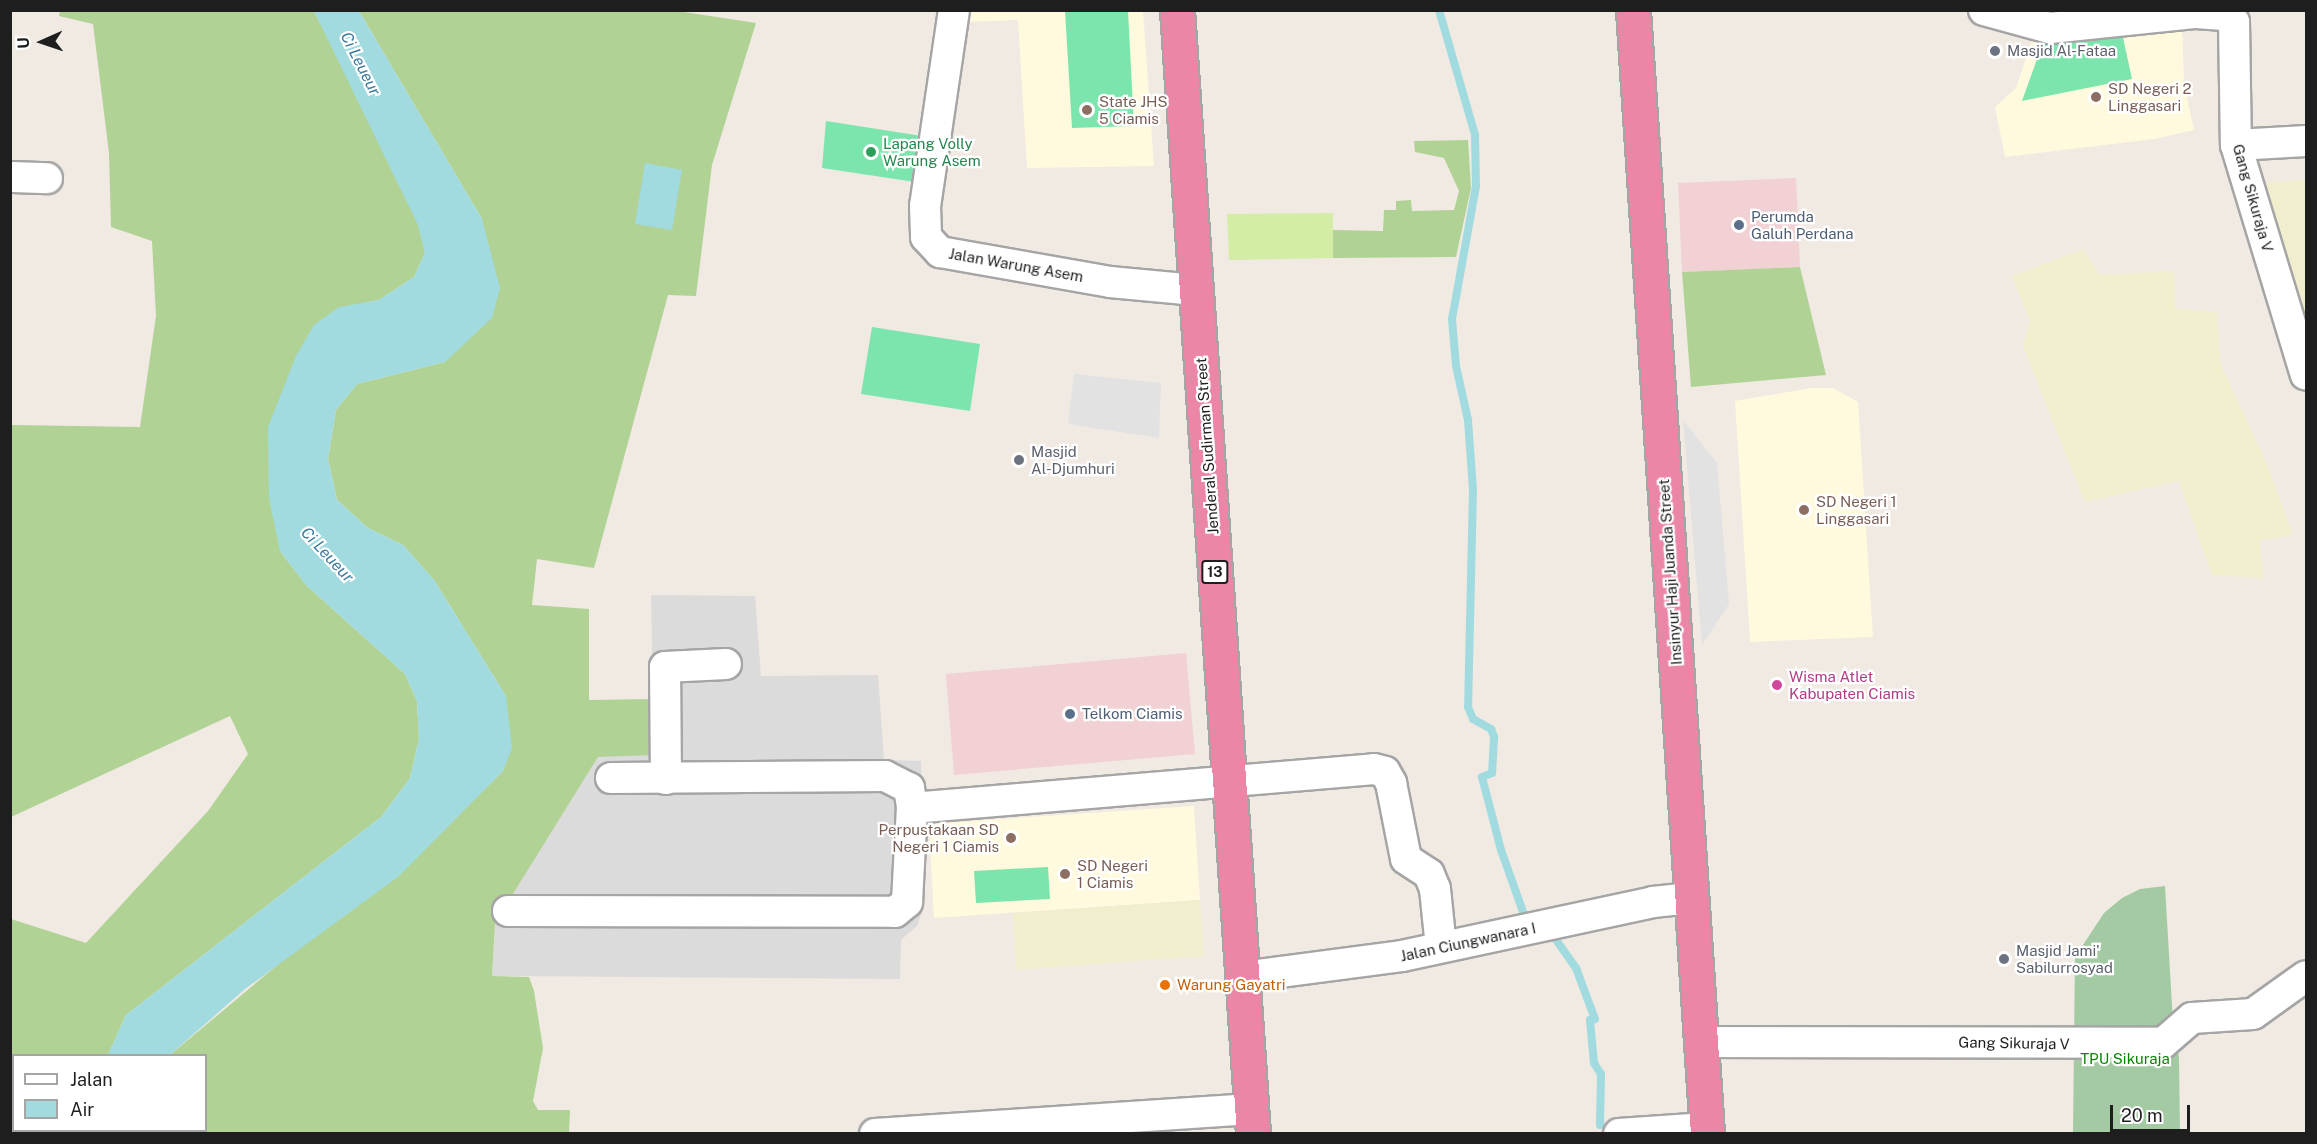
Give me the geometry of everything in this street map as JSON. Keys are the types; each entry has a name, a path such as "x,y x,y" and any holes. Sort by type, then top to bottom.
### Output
{"highway":[{"name":"Jenderal Sudirman Street","path":"1177,10 1252,1121"},
{"name":"Insinyur Haji Juanda Street","path":"1633,10 1706,1131"}],"street":[{"name":"Jalan Warung Asem","path":"954,10 925,206 926,237 940,252 1110,282 1196,290"},
{"name":"Gang Sikuraja V","path":"1984,10 2050,28 2196,13 2227,15 2234,22 2232,75 2236,145 2307,375"},
{"path":"2236,145 2307,141"},
{"path":"10,177 47,178"},
{"path":"666,779 665,667 726,664"},
{"path":"912,808 1374,769 1385,772 1391,783 1406,859 1429,874 1435,889 1441,947"},
{"path":"508,912 895,912 907,902 912,808 909,788 885,776 611,778"},
{"name":"Jalan Ciungwanara I","path":"1243,977 1441,947 1653,902 1691,898"},
{"name":"Gang Sikuraja V","path":"1701,1042 2163,1043 2192,1018 2253,1014 2307,976"},
{"path":"875,1134 1252,1121"},
{"path":"1619,1134 1706,1131"}],"shaded area":[{"name":"State JHS 5 Ciamis","path":"964,11 1143,11 1154,166 1027,168 1018,20 965,22"},
{"name":"SD Negeri 2 Linggasari","path":"2182,21 2184,84 2194,130 2154,139 2005,157 1995,107 2016,88 2034,34"},
{"name":"Perumda Galuh Perdana","path":"1796,178 1800,267 1682,272 1678,183"},
{"path":"2306,180 2306,332 2263,183"},
{"path":"2083,249 2100,275 2174,271 2175,309 2217,312 2220,363 2267,464 2293,535 2259,541 2264,578 2212,575 2179,481 2085,502 2023,346 2030,321 2012,276"},
{"path":"1074,374 1161,383 1159,438 1068,424"},
{"name":"SD Negeri 1 Linggasari","path":"1812,388 1833,388 1858,402 1873,637 1750,642 1735,401"},
{"path":"1683,420 1717,463 1729,604 1702,645"},
{"path":"651,595 755,596 761,676 878,675 884,760 921,761 923,909 917,926 901,940 900,979 492,976 495,923 598,757 654,754"},
{"name":"Telkom Ciamis","path":"1186,653 1195,754 954,775 946,674"},
{"name":"SD Negeri 1 Ciamis","path":"1194,806 1200,900 934,918 929,824"},
{"path":"1200,900 1204,956 1016,970 1013,913"}],"green space":[{"path":"60,10 314,11 367,116 419,225 425,253 414,277 379,300 339,308 280,551 306,585 405,674 417,701 419,739 410,778 381,817 126,1015 108,1054 12,1054 12,1132 93,1133 11,1134 11,919 86,943 208,811 248,754 230,716 11,817 11,425 140,427 156,316 152,241 111,227 109,153 93,24 59,16"},
{"path":"671,10 756,23 712,165 696,296 668,295 594,568 537,559 532,605 589,609 589,700 653,699 654,755 598,757 495,923 492,976 529,977 534,991 543,1048 533,1101 538,1110 570,1110 569,1133 145,1134 207,1132 207,1054 171,1054 466,807 503,771 506,696 434,580 403,545 368,528 337,500 328,459 336,410 357,384 445,362 482,219 359,11"},
{"path":"1065,11 1128,11 1134,126 1072,128"},
{"path":"2122,33 2132,79 2022,101 2042,45"},
{"name":"Lapang Volly Warung Asem","path":"826,121 922,136 915,182 822,168"},
{"path":"1468,140 1471,188 1456,257 1333,258 1333,230 1383,231 1384,210 1396,210 1396,201 1411,200 1412,211 1454,210 1459,191 1444,158 1415,152 1414,141"},
{"path":"1333,213 1333,258 1229,260 1227,214"},
{"path":"1800,267 1826,375 1691,387 1682,272"},
{"path":"872,327 980,344 970,411 861,394"},
{"path":"1048,867 1050,899 976,903 974,871"},
{"name":"TPU Sikuraja","path":"2165,886 2173,1022 2179,1058 2180,1133 2073,1134 2075,957 2104,913 2122,898 2140,889"}],"water":[{"name":"Ci Leueur","path":"314,11 359,11 482,219 500,288 492,318 445,362 357,384 336,410 328,459 337,500 368,528 403,545 434,580 506,696 512,748 503,771 399,876 245,989 171,1054 108,1054 126,1015 381,817 410,778 419,739 417,701 405,674 306,585 280,551 269,498 268,427 296,356 314,325 339,307 379,300 414,277 425,253 418,225"},
{"path":"645,163 682,170 672,230 635,224"}],"waterway":[{"path":"1439,10 1475,135 1476,186 1452,319 1456,366 1468,420 1473,490 1468,707 1473,719 1491,729 1494,737 1492,773 1482,777 1501,850 1527,923"},
{"path":"1552,934 1576,968 1595,1019 1590,1020 1594,1063 1601,1074 1600,1125"}],"place":[{"name":"Masjid Al-Fataa","path":"1995,51"},
{"name":"SD Negeri 2 Linggasari","path":"2096,97"},
{"name":"State JHS 5 Ciamis","path":"1087,110"},
{"name":"Lapang Volly Warung Asem","path":"871,152"},
{"name":"Perumda Galuh Perdana","path":"1739,225"},
{"name":"Masjid Al-Djumhuri","path":"1019,460"},
{"name":"SD Negeri 1 Linggasari","path":"1804,510"},
{"name":"Wisma Atlet Kabupaten Ciamis","path":"1777,685"},
{"name":"Telkom Ciamis","path":"1070,714"},
{"name":"Perpustakaan SD Negeri 1 Ciamis","path":"1011,838"},
{"name":"SD Negeri 1 Ciamis","path":"1065,874"},
{"name":"Masjid Jami' Sabilurrosyad","path":"2004,959"},
{"name":"Warung Gayatri","path":"1165,985"}]}
